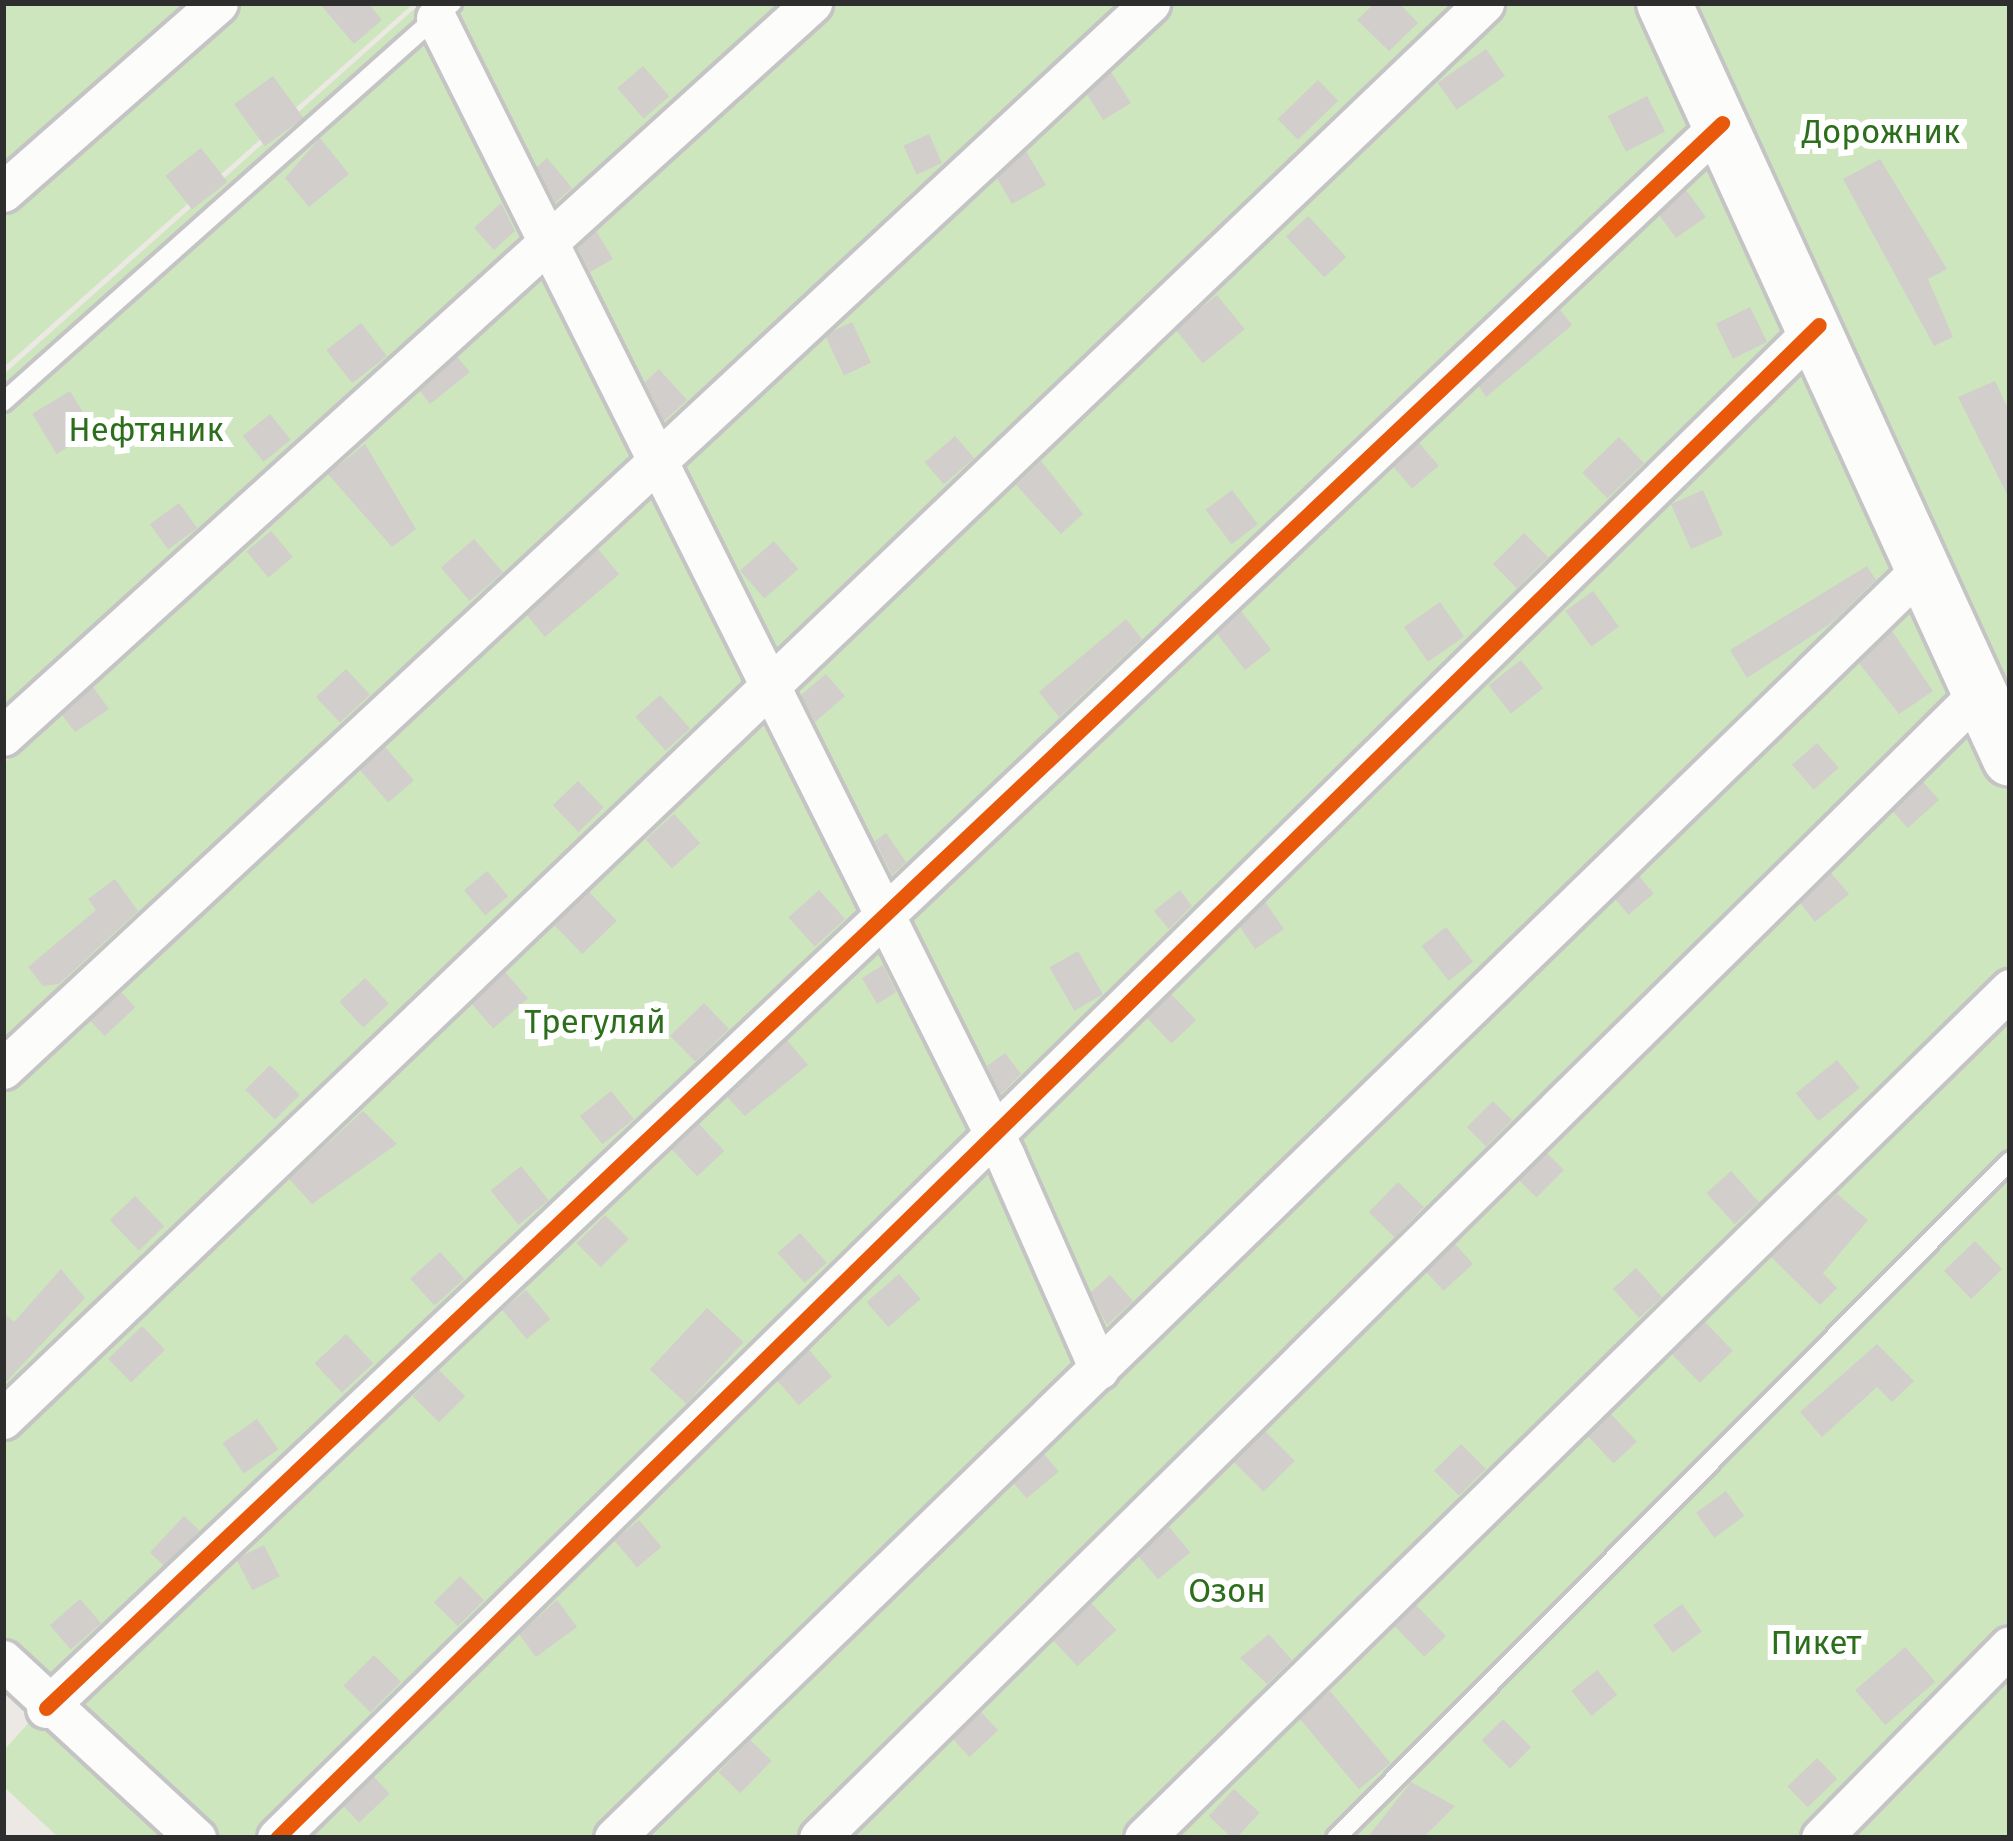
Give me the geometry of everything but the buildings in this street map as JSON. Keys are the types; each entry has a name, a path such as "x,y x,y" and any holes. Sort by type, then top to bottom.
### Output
{"street":[{"path":"3,192 218,3"},
{"path":"3,736 812,3"},
{"path":"3,1069 1150,3"},
{"path":"3,1419 1484,3"},
{"path":"1664,3 1819,326 1917,573 2010,758"},
{"path":"444,10 652,463 770,686 995,1140 1099,1369"},
{"path":"46,1708 884,921 1722,123"},
{"path":"277,1838 995,1140 1819,326"},
{"path":"614,1838 1917,573"},
{"path":"819,1838 1980,692"},
{"path":"1144,1838 2010,989"},
{"path":"1821,1838 2010,1646"},
{"path":"3,1660 46,1708 196,1838"}],"lane":[{"path":"3,402 444,10"},
{"path":"1336,1838 2010,1161"}],"green space":[{"path":"3,3 414,3 3,368"},
{"name":"Нефтяник","path":"421,3 806,3 3,750 3,375"},
{"name":"Трегуляй","path":"830,3 1642,3 1904,570 607,1838 59,1838 3,1786 3,1751 57,1692 3,1633 3,764"},
{"name":"Дорожник","path":"1676,3 2010,3 2010,720"},
{"name":"Озон","path":"1916,589 2010,784 2010,1153 1328,1838 621,1838"},
{"name":"Пикет","path":"2010,1171 2010,1838 1348,1838"}],"cycle path":[{"path":"46,1708 1722,123"},
{"path":"277,1838 1819,325"}]}
